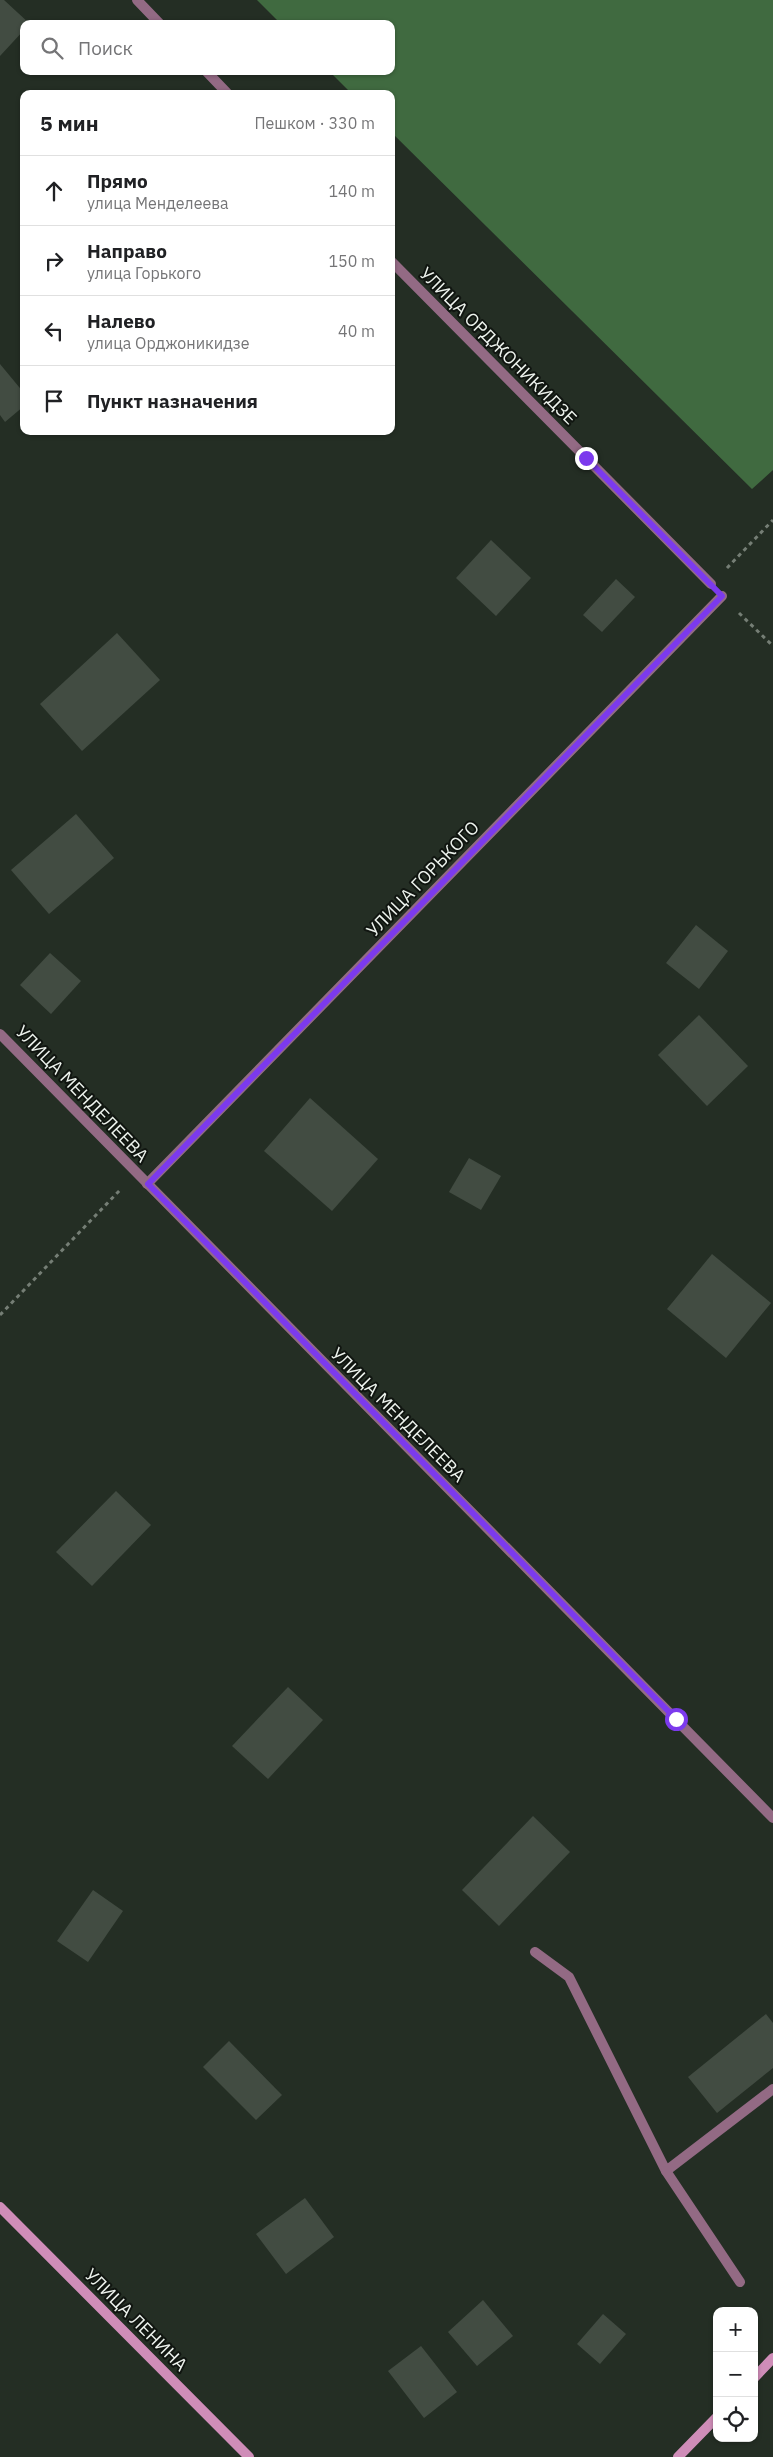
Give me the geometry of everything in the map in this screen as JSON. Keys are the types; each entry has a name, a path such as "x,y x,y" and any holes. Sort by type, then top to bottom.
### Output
{"street":[{"path":"137,0 156,20"},
{"path":"210,75 224,90"},
{"name":"УЛИЦА ОРДЖОНИКИДЗЕ","path":"395,265 710,584"},
{"name":"УЛИЦА ГОРЬКОГО","path":"148,1184 722,596"},
{"name":"УЛИЦА МЕНДЕЛЕЕВА","path":"0,1034 773,1818"},
{"path":"535,1952 569,1977 666,2171 740,2282"},
{"path":"666,2171 773,2089"},
{"name":"УЛИЦА ЛЕНИНА","path":"0,2206 249,2457"},
{"path":"758,2374 773,2358"},
{"path":"678,2457 713,2421"}],"path":[{"path":"710,584 773,520"},
{"path":"722,596 773,646"},
{"path":"0,1315 136,1173"}],"green space":[{"path":"257,0 773,0 773,470 752,489 395,136 395,90 348,90 333,75 395,75 395,20 277,20"}],"building":[{"path":"0,0 4,0 26,20 20,20 20,34 0,56"},
{"path":"0,364 20,388 20,409 5,422 0,415"},
{"path":"491,540 531,578 496,616 456,578"},
{"path":"616,579 635,597 602,632 583,615"},
{"path":"117,633 160,680 82,751 40,704"},
{"path":"76,814 114,858 49,914 11,870"},
{"path":"696,925 728,951 699,989 666,963"},
{"path":"50,953 81,981 51,1014 20,985"},
{"path":"699,1015 748,1066 707,1106 658,1055"},
{"path":"310,1098 378,1159 332,1211 264,1151"},
{"path":"469,1158 501,1176 481,1210 449,1192"},
{"path":"712,1254 771,1303 726,1358 667,1309"},
{"path":"116,1491 151,1525 92,1586 56,1552"},
{"path":"288,1687 323,1720 268,1779 232,1746"},
{"path":"533,1816 570,1852 499,1926 462,1890"},
{"path":"93,1890 123,1911 88,1962 57,1941"},
{"path":"766,2014 773,2023 773,2068 717,2113 688,2077"},
{"path":"229,2041 282,2095 256,2120 203,2067"},
{"path":"305,2198 334,2237 286,2274 256,2234"},
{"path":"483,2300 513,2336 477,2366 448,2332"},
{"path":"603,2314 626,2334 600,2364 577,2344"},
{"path":"421,2346 457,2392 424,2418 388,2371"}],"route":[{"path":"586,458 722,596 148,1184 676,1719"}]}
